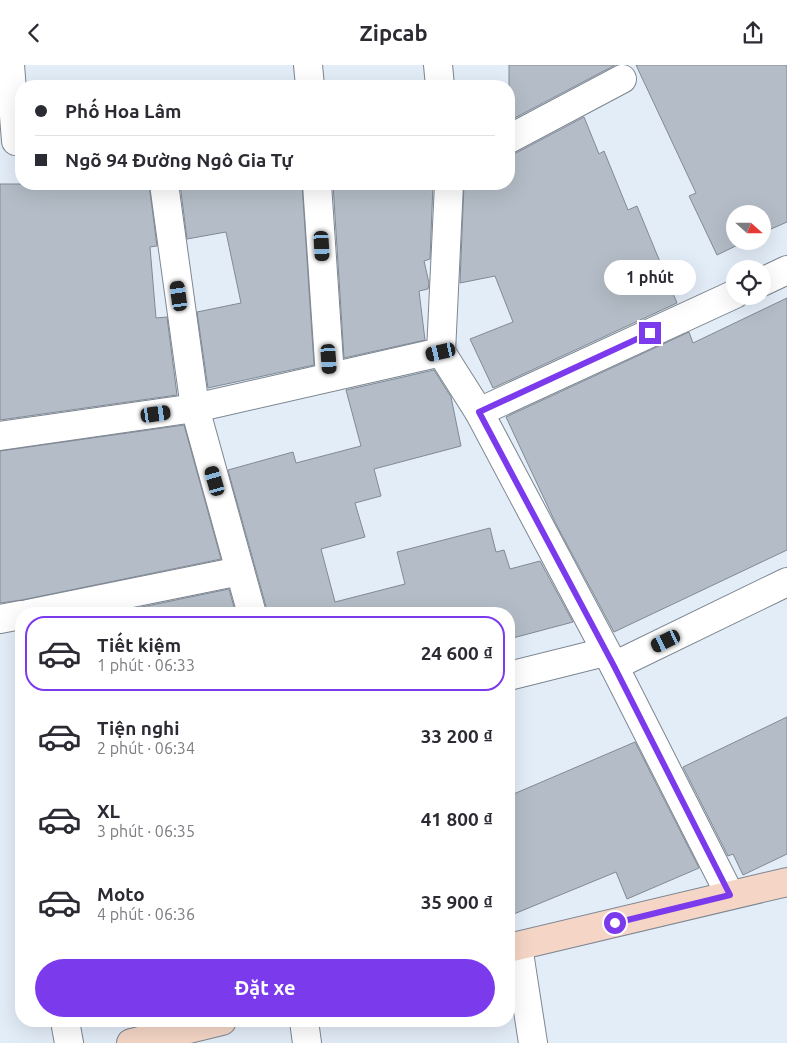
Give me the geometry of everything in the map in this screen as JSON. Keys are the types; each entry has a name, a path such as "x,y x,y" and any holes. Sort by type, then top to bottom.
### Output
{"street":[{"path":"10,65 15,128"},
{"path":"308,65 309,80"},
{"path":"438,65 439,80"},
{"path":"515,136 622,79"},
{"path":"165,190 195,408 250,607"},
{"path":"317,190 330,377"},
{"path":"448,190 441,352 479,412 730,895"},
{"path":"771,278 787,270"},
{"path":"479,412 726,298"},
{"path":"0,437 195,408 441,352"},
{"path":"63,607 240,571"},
{"path":"515,676 609,659 787,582"},
{"path":"0,619 15,616"},
{"path":"515,947 787,881"},
{"path":"515,957 533,1043"},
{"path":"66,1027 69,1043"},
{"path":"131,1043 197,1027"},
{"path":"305,1027 307,1043"}],"building":[{"path":"509,65 615,65 515,118 515,80 509,80"},
{"path":"636,65 787,65 787,222 771,229 771,205 726,205 727,250 717,255 689,196 696,193"},
{"path":"584,117 599,154 604,151 628,210 637,206 677,303 493,388 470,339 513,322 495,276 460,283 464,190 515,190 516,153"},
{"path":"0,184 15,184 15,190 150,190 157,246 150,247 156,318 167,317 177,395 0,420"},
{"path":"181,190 302,190 314,365 208,388 197,312 241,303 226,232 187,239"},
{"path":"333,190 433,190 430,259 424,261 429,283 428,289 419,291 425,340 344,358"},
{"path":"787,298 787,550 614,632 556,524 506,417 689,332 693,343"},
{"path":"434,370 451,397 461,446 374,469 381,496 355,503 365,537 321,549 335,602 405,584 397,552 490,528 496,552 504,550 510,569 540,561 573,622 515,637 515,607 266,607 228,470 293,452 296,463 361,446 346,390"},
{"path":"184,425 221,559 0,603 0,451"},
{"path":"229,589 234,607 142,607"},
{"path":"787,717 787,854 743,875 733,854 728,856 683,767"},
{"path":"635,742 699,868 627,899 616,872 515,914 515,793"}],"route":[{"path":"615,923 730,895 614,666 479,412 650,333"}]}
